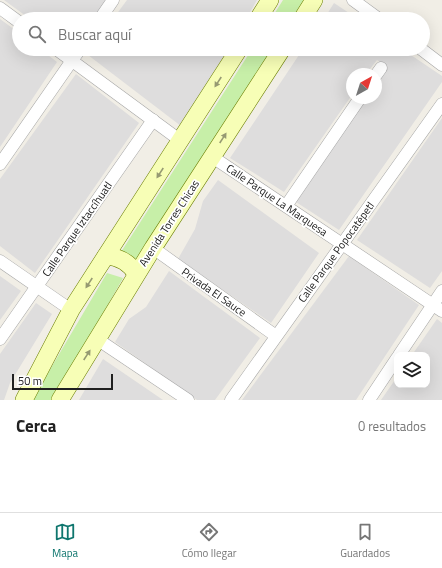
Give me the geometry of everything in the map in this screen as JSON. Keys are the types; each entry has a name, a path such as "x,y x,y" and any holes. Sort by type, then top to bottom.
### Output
{"main road":[{"path":"262,12 270,0"},
{"path":"306,12 314,0"},
{"path":"24,400 71,310 235,56"},
{"name":"Avenida Torres Chicas","path":"60,400 136,274 211,156 277,56"},
{"path":"106,256 120,259 133,269 136,274"}],"street":[{"path":"105,12 113,0"},
{"path":"353,0 369,12"},
{"path":"0,8 12,17"},
{"path":"65,56 181,140"},
{"path":"0,164 75,56"},
{"path":"430,56 442,65"},
{"path":"286,206 356,104"},
{"name":"Calle Parque Popocatépetl","path":"231,400 442,104"},
{"name":"Calle Parque Iztaccíhuatl","path":"0,339 153,120"},
{"name":"Calle Parque La Marquesa","path":"211,156 437,308"},
{"name":"Privada El Sauce","path":"153,248 276,336"},
{"path":"0,261 36,288 71,310"},
{"path":"401,352 437,308 442,291"},
{"path":"97,339 188,400"},
{"path":"369,400 394,362"}],"shaded area":[{"path":"4,0 106,0 98,12 20,12"},
{"path":"127,0 257,0 250,12 118,12"},
{"path":"334,3 348,12 328,12"},
{"path":"0,19 12,28 12,56 49,56 57,62 0,147"},
{"path":"89,56 224,56 181,126"},
{"path":"298,56 412,56 442,76 442,82 339,230 296,202 362,104 382,104 382,74 387,67 377,60 371,68 346,68 346,104 284,192 230,158"},
{"path":"76,74 139,123 35,273 0,246 0,179"},
{"path":"442,118 442,271 430,288 357,240"},
{"path":"218,180 319,253 271,323 178,259 195,229 203,201"},
{"path":"349,256 419,305 356,400 242,400"},
{"path":"169,271 260,338 215,400 197,400 115,342 129,319 146,307"},
{"path":"0,276 21,291 0,320"},
{"path":"36,303 52,314 10,383 4,400 0,400 0,354"},
{"path":"437,319 442,323 442,400 381,400 394,381 394,388 430,388 430,352 414,352"},
{"path":"103,359 163,400 79,400"}],"green space":[{"path":"283,0 305,0 297,12 275,12"},
{"path":"247,56 268,56 136,260 121,252"},
{"path":"107,273 123,278 54,400 32,400"}]}
